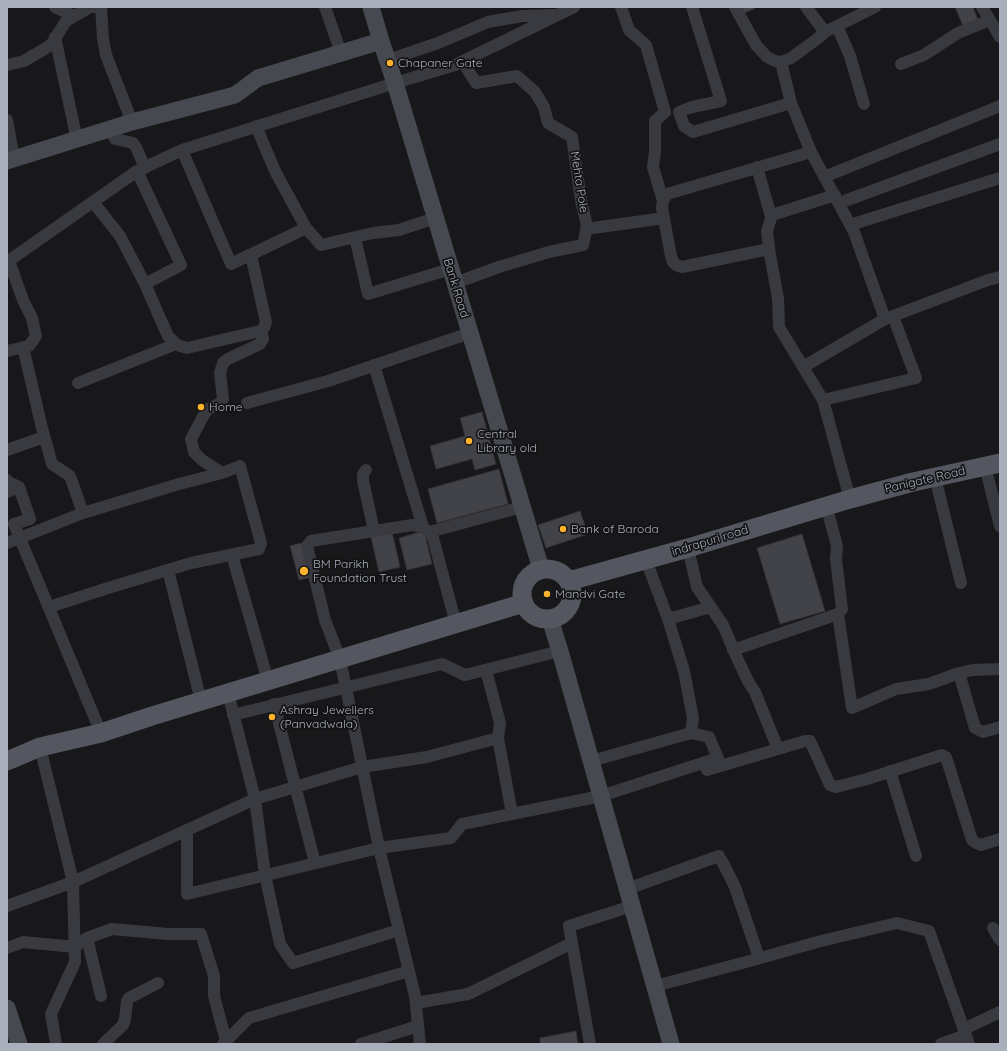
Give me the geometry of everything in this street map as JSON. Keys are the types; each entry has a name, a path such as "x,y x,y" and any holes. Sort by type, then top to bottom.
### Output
{"main road":[{"name":"Bank Road","path":"372,7 541,570"},
{"path":"11,160 132,122 235,95 258,78 381,41"},
{"name":"Panigate Road","path":"850,499 936,483 993,469"},
{"path":"690,553 829,516 936,483"},
{"name":"indrapuri road","path":"570,586 690,553 850,499"},
{"path":"549,569 566,576 572,596 568,609 563,614 543,620 530,614 522,601 521,593 527,578 533,573 541,570 549,569"},
{"path":"7,761 40,747 101,733 201,701 524,603"},
{"path":"550,619 671,1044"},
{"path":"7,1008 19,1044"}],"street":[{"path":"55,7 74,16"},
{"path":"7,65 24,61 51,45 66,21 90,7 97,7"},
{"path":"101,7 103,39 106,55 132,122"},
{"path":"325,7 341,53"},
{"path":"7,350 29,346 36,336 32,318 23,300 8,261 141,170 182,150 463,62 574,7"},
{"path":"621,7 629,30 646,45 665,112 655,121 655,152 653,167 663,201 662,208 673,262 682,267 769,249"},
{"path":"692,7 700,28 721,102 692,107 679,112 684,126 693,132 791,103"},
{"path":"735,7 756,45 767,57 775,62 781,62 791,58 825,32 875,7"},
{"path":"806,7 825,32"},
{"path":"982,7 997,30"},
{"path":"388,60 438,43 488,22 522,16 559,14"},
{"path":"837,26 850,56 864,104"},
{"path":"901,64 924,55 966,29 997,30"},
{"path":"55,37 77,140"},
{"name":"Mehta Pole","path":"453,276 499,267 549,252 583,245 587,226 581,200 572,137 548,123 544,107 535,92 517,76 476,83 463,62"},
{"path":"781,62 791,103 811,152 850,225 916,378 823,400"},
{"path":"824,177 1000,106"},
{"path":"7,120 11,160"},
{"path":"256,126 275,171 306,228 321,244 373,233 399,230 435,218"},
{"path":"110,129 115,139 133,143 136,147 141,170 181,265 145,284"},
{"path":"772,215 837,199 1000,144"},
{"path":"182,150 222,239 231,264 306,228"},
{"path":"663,201 668,194 811,152"},
{"path":"757,167 770,213 772,215 768,231 769,249 778,298 779,327 823,400 850,499"},
{"path":"850,225 1000,178"},
{"path":"93,202 120,236 145,284 168,336 176,344 187,348 264,328 266,322 251,255"},
{"path":"586,229 664,218"},
{"path":"355,237 368,294 453,276"},
{"path":"803,367 889,318 988,280 1000,277"},
{"path":"222,473 202,460 194,452 191,439 208,409 221,403 223,399 220,373 223,363 228,359 260,344 263,339 261,330"},
{"path":"247,403 328,381 470,333"},
{"path":"78,383 176,344"},
{"path":"24,347 44,437 52,464 70,476 83,513"},
{"path":"374,365 426,529 433,538 456,624"},
{"path":"7,450 44,437"},
{"path":"7,542 83,513 179,484 222,473 240,466 261,543 260,548 168,570 49,607"},
{"path":"993,469 1000,526"},
{"path":"366,470 363,474 363,481 374,531"},
{"path":"7,480 8,482 19,487 30,519 14,524 19,538 101,733"},
{"path":"936,483 961,582"},
{"path":"7,492 19,487"},
{"path":"420,1044 416,1002 379,848 340,660 325,620 307,546 311,541 412,525 426,529 522,507"},
{"path":"733,650 838,614 842,609 836,559 838,546 829,516"},
{"path":"690,553 697,586 723,625 733,650 755,692 778,749"},
{"path":"232,554 268,681"},
{"path":"648,565 668,619 685,678 693,718 691,733"},
{"path":"168,570 201,701"},
{"path":"668,619 711,607"},
{"path":"838,614 852,708 896,689 929,684 958,673 983,668 1000,668"},
{"path":"233,715 442,664 465,675 560,651"},
{"path":"486,670 500,723 498,738 512,814"},
{"path":"958,673 975,728 983,732 1000,727"},
{"path":"228,693 255,799 265,875 280,944 293,963 399,930"},
{"path":"274,704 315,863"},
{"path":"591,761 691,733 709,737 718,758 602,798"},
{"path":"7,906 73,882 255,799 362,767 427,757 498,738"},
{"path":"187,830 187,894 379,848 451,838 462,824 602,798 805,741 810,741 830,785 836,787 942,755 946,757 972,840 976,844 981,845 1000,839"},
{"path":"40,747 73,882 75,962 51,1014 56,1044"},
{"path":"890,771 916,856"},
{"path":"627,890 720,859 734,887 759,958"},
{"path":"590,1044 569,926 632,906"},
{"path":"655,986 821,941 897,923 929,931 966,1036"},
{"path":"993,928 1000,940"},
{"path":"7,948 23,942 74,947 87,938 112,929 168,934 201,934 214,976 214,996 225,1042"},
{"path":"87,938 101,996"},
{"path":"416,1002 468,994 572,943"},
{"path":"225,1042 249,1018 409,971"},
{"path":"103,1044 123,1025 127,1001 129,998 158,983"},
{"path":"941,1044 966,1036 1000,1012"},
{"path":"361,1044 418,1026"}],"building":[{"path":"738,7 754,7 754,9 741,14"},
{"path":"955,7 973,7 978,20 963,26"},
{"name":"Central Library old","path":"482,412 496,464 475,470 472,459 436,469 430,446 465,436 460,418"},
{"path":"499,469 508,504 437,523 428,489"},
{"name":"Bank of Baroda","path":"580,511 588,534 546,548 538,525"},
{"path":"424,531 432,564 407,570 399,538"},
{"path":"392,532 400,567 379,572 371,537"},
{"path":"802,534 825,611 780,624 757,548"},
{"path":"301,543 311,577 299,580 290,546"},
{"path":"576,1031 578,1044 540,1044 540,1038"}],"place":[{"name":"Chapaner Gate","path":"390,63"},
{"name":"Home","path":"201,407"},
{"name":"Central Library old","path":"469,441"},
{"name":"Bank of Baroda","path":"563,529"},
{"name":"BM Parikh Foundation Trust","path":"304,571"},
{"name":"Mandvi Gate","path":"547,594"},
{"name":"Ashray Jewellers (Panvadwala)","path":"272,717"}]}
